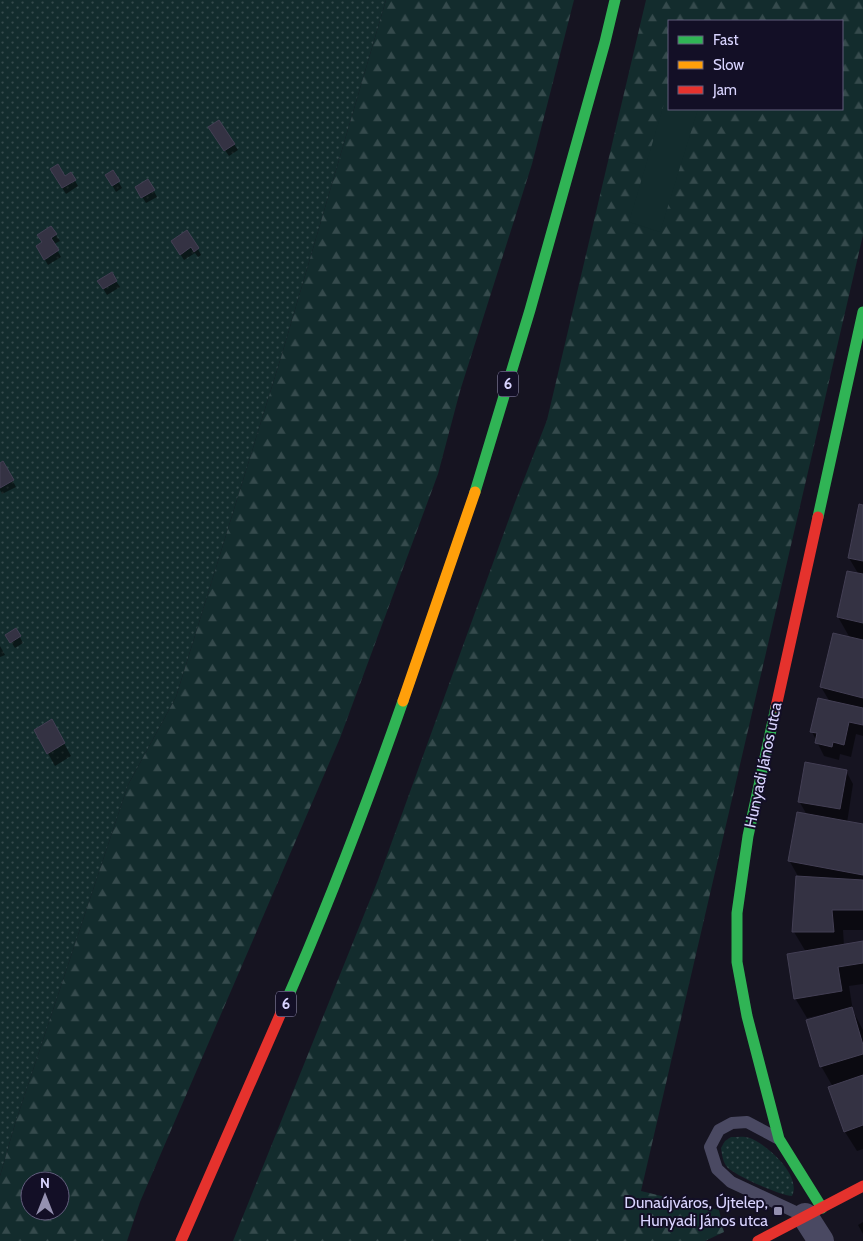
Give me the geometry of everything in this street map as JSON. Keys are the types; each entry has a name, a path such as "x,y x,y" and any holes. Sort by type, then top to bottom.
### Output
{"main road":[{"name":"6","path":"181,1241 316,933 410,682 473,497 528,319 615,0"},
{"name":"Hunyadi János utca","path":"813,1212 779,1139 747,1016 737,962 737,914 748,836 863,312"},
{"path":"758,1241 863,1186"}],"street":[{"name":"Hunyadi János utca","path":"813,1212 821,1241"}],"lane":[{"path":"779,1139 748,1122 732,1122 719,1130 710,1147 717,1169 731,1182 813,1212"}],"green space":[{"path":"0,0 386,0 282,354 176,697 128,785 15,1124 0,1176"},
{"path":"386,0 574,0 532,164 460,391 438,474 340,738 140,1202 127,1241 0,1241 0,1176 15,1124 128,785 176,697 282,354"},
{"path":"646,0 863,0 863,235 641,1191 719,1210 724,1232 705,1241 233,1241 378,880 514,505 547,420"},
{"path":"668,90 668,110 698,110 660,232 629,222"},
{"path":"731,1137 750,1138 774,1154 782,1162 792,1179 794,1188 792,1196 778,1193 731,1171 724,1161 721,1148 725,1141"}],"building":[{"path":"219,120 235,144 224,151 208,127"},
{"path":"58,164 65,176 71,172 76,180 62,188 50,169"},
{"path":"113,170 120,181 112,186 105,175"},
{"path":"148,179 155,190 141,198 135,187"},
{"path":"51,226 57,234 51,238 59,250 44,260 36,246 42,242 37,235"},
{"path":"187,230 199,248 194,252 191,247 180,255 171,241"},
{"path":"112,272 117,281 103,289 97,281"},
{"path":"3,461 14,480 0,488 0,463"},
{"path":"859,504 863,505 863,561 848,558"},
{"path":"847,571 863,574 863,623 837,617"},
{"path":"16,628 21,636 10,643 5,635"},
{"path":"833,633 863,640 863,698 820,687"},
{"path":"818,698 863,708 863,725 849,722 844,745 833,742 832,747 815,743 817,733 810,732"},
{"path":"52,719 65,743 47,754 34,730"},
{"path":"805,762 847,770 840,809 798,802"},
{"path":"797,812 863,824 863,875 788,861"},
{"path":"796,876 863,880 863,910 832,910 834,932 792,932"},
{"path":"863,941 863,963 838,967 842,991 794,999 787,954"},
{"path":"852,1007 863,1045 863,1054 820,1067 806,1020"},
{"path":"863,1075 863,1125 844,1132 828,1087"}],"traffic: fast":[{"path":"475,492 530,310 615,0"},
{"path":"818,517 863,312"},
{"path":"284,1006 346,855 403,701"},
{"path":"776,707 748,836 737,913 737,962 747,1016 779,1139 822,1208"}],"traffic: slow":[{"path":"403,701 475,492"}],"traffic: jam":[{"path":"776,707 818,517"},
{"path":"181,1241 284,1006"},
{"path":"758,1241 863,1186"}],"place":[{"name":"Dunaújváros, Újtelep, Hunyadi János utca","path":"778,1211"}]}
